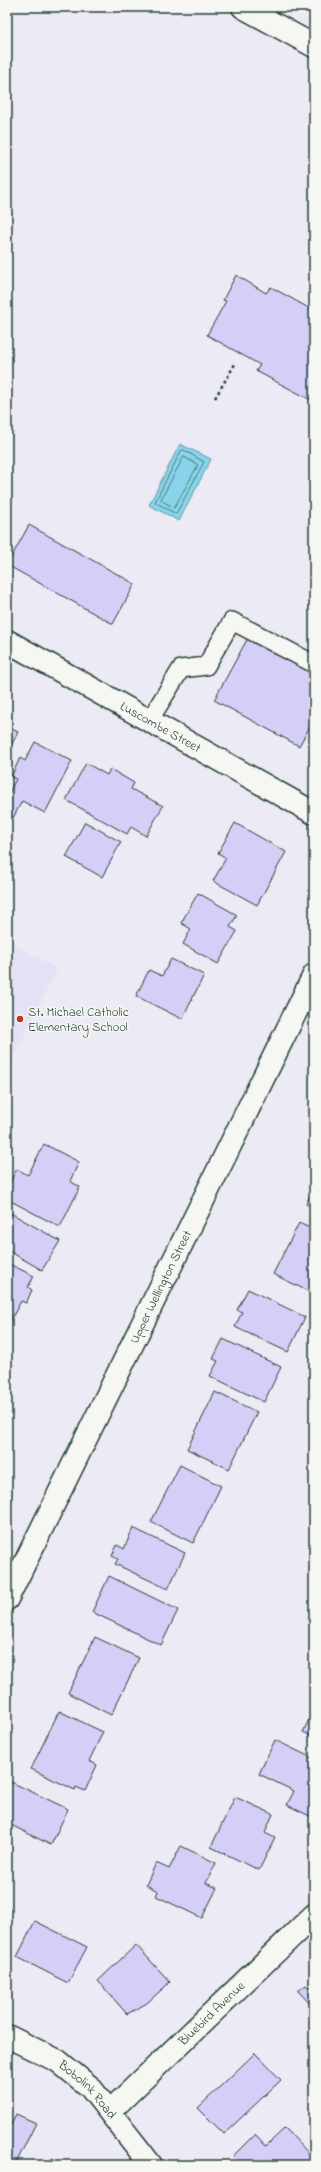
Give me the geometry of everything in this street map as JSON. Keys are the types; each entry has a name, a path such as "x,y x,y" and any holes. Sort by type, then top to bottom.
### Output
{"street":[{"path":"243,7 314,46"},
{"name":"Luscombe Street","path":"7,640 314,813"},
{"name":"Upper Wellington Street","path":"7,1599 314,975"},
{"name":"Bluebird Avenue","path":"110,2111 314,1915"},
{"name":"Bobolink Road","path":"7,2036 58,2061 90,2087 151,2165"}],"lane":[{"path":"149,721 181,670 206,666 232,621 314,664"}],"path":[{"path":"215,398 235,364"}],"shaded area":[{"name":"St. Michael Catholic Elementary School","path":"7,940 57,969 7,1069"}],"water":[{"path":"180,444 211,459 179,521 149,505"}],"building":[{"path":"236,275 266,293 271,287 314,311 314,407 311,400 256,371 260,365 207,335 226,301 223,300"},
{"path":"29,525 135,584 113,624 7,565"},
{"path":"249,636 314,671 314,719 299,746 214,700"},
{"path":"7,727 18,732 7,754"},
{"path":"35,742 72,761 45,813 22,801 13,818 7,815 7,797 16,779 11,777 20,758 25,761"},
{"path":"86,763 107,775 110,769 134,783 131,789 163,806 146,836 131,827 127,834 66,800"},
{"path":"85,822 121,842 102,877 66,857"},
{"path":"235,823 286,852 257,905 213,881 226,858 218,853"},
{"path":"198,893 237,915 230,927 237,931 218,964 183,944 191,929 181,923"},
{"path":"171,959 204,975 182,1019 136,996 149,970 162,976"},
{"path":"44,1144 79,1162 70,1181 80,1187 60,1227 7,1199 7,1188 17,1169 28,1175"},
{"path":"314,1187 314,1208 306,1204"},
{"path":"7,1211 60,1241 42,1270 7,1250"},
{"path":"299,1223 314,1230 314,1283 310,1292 273,1274"},
{"path":"7,1263 34,1276 28,1287 32,1290 26,1303 21,1301 7,1327"},
{"path":"248,1289 305,1317 288,1352 235,1327 242,1312 237,1310"},
{"path":"223,1339 281,1367 264,1402 210,1376 218,1361 213,1359"},
{"path":"215,1392 257,1412 229,1469 187,1449"},
{"path":"180,1465 221,1486 193,1543 151,1522"},
{"path":"133,1528 185,1553 168,1589 115,1564 118,1559 112,1556 117,1545 124,1549"},
{"path":"109,1576 178,1610 161,1645 92,1612"},
{"path":"95,1637 139,1658 111,1715 68,1693"},
{"path":"314,1709 314,1737 303,1732"},
{"path":"59,1711 103,1732 89,1761 97,1765 85,1791 76,1787 75,1790 31,1769"},
{"path":"275,1740 314,1759 314,1818 287,1805 294,1791 259,1774"},
{"path":"9,1781 68,1809 51,1845 7,1823 7,1785"},
{"path":"235,1797 273,1814 265,1833 275,1838 259,1870 211,1847"},
{"path":"181,1846 216,1863 206,1883 217,1888 202,1918 156,1896 158,1891 146,1885 156,1863 169,1869"},
{"path":"7,1908 11,1910 7,1918"},
{"path":"35,1921 87,1947 68,1983 17,1957"},
{"path":"136,1945 170,1982 147,2003 127,2014 98,1981"},
{"path":"314,1984 314,2008 298,1991 306,1985 309,1988"},
{"path":"255,2053 281,2080 224,2134 198,2108"},
{"path":"16,2114 36,2123 15,2165 7,2165 7,2123 11,2125"},
{"path":"285,2128 312,2157 304,2165 242,2165 233,2156 255,2134 266,2146"},
{"path":"53,2158 59,2165 44,2165"}],"place":[{"name":"St. Michael Catholic Elementary School","path":"20,1019"}]}
